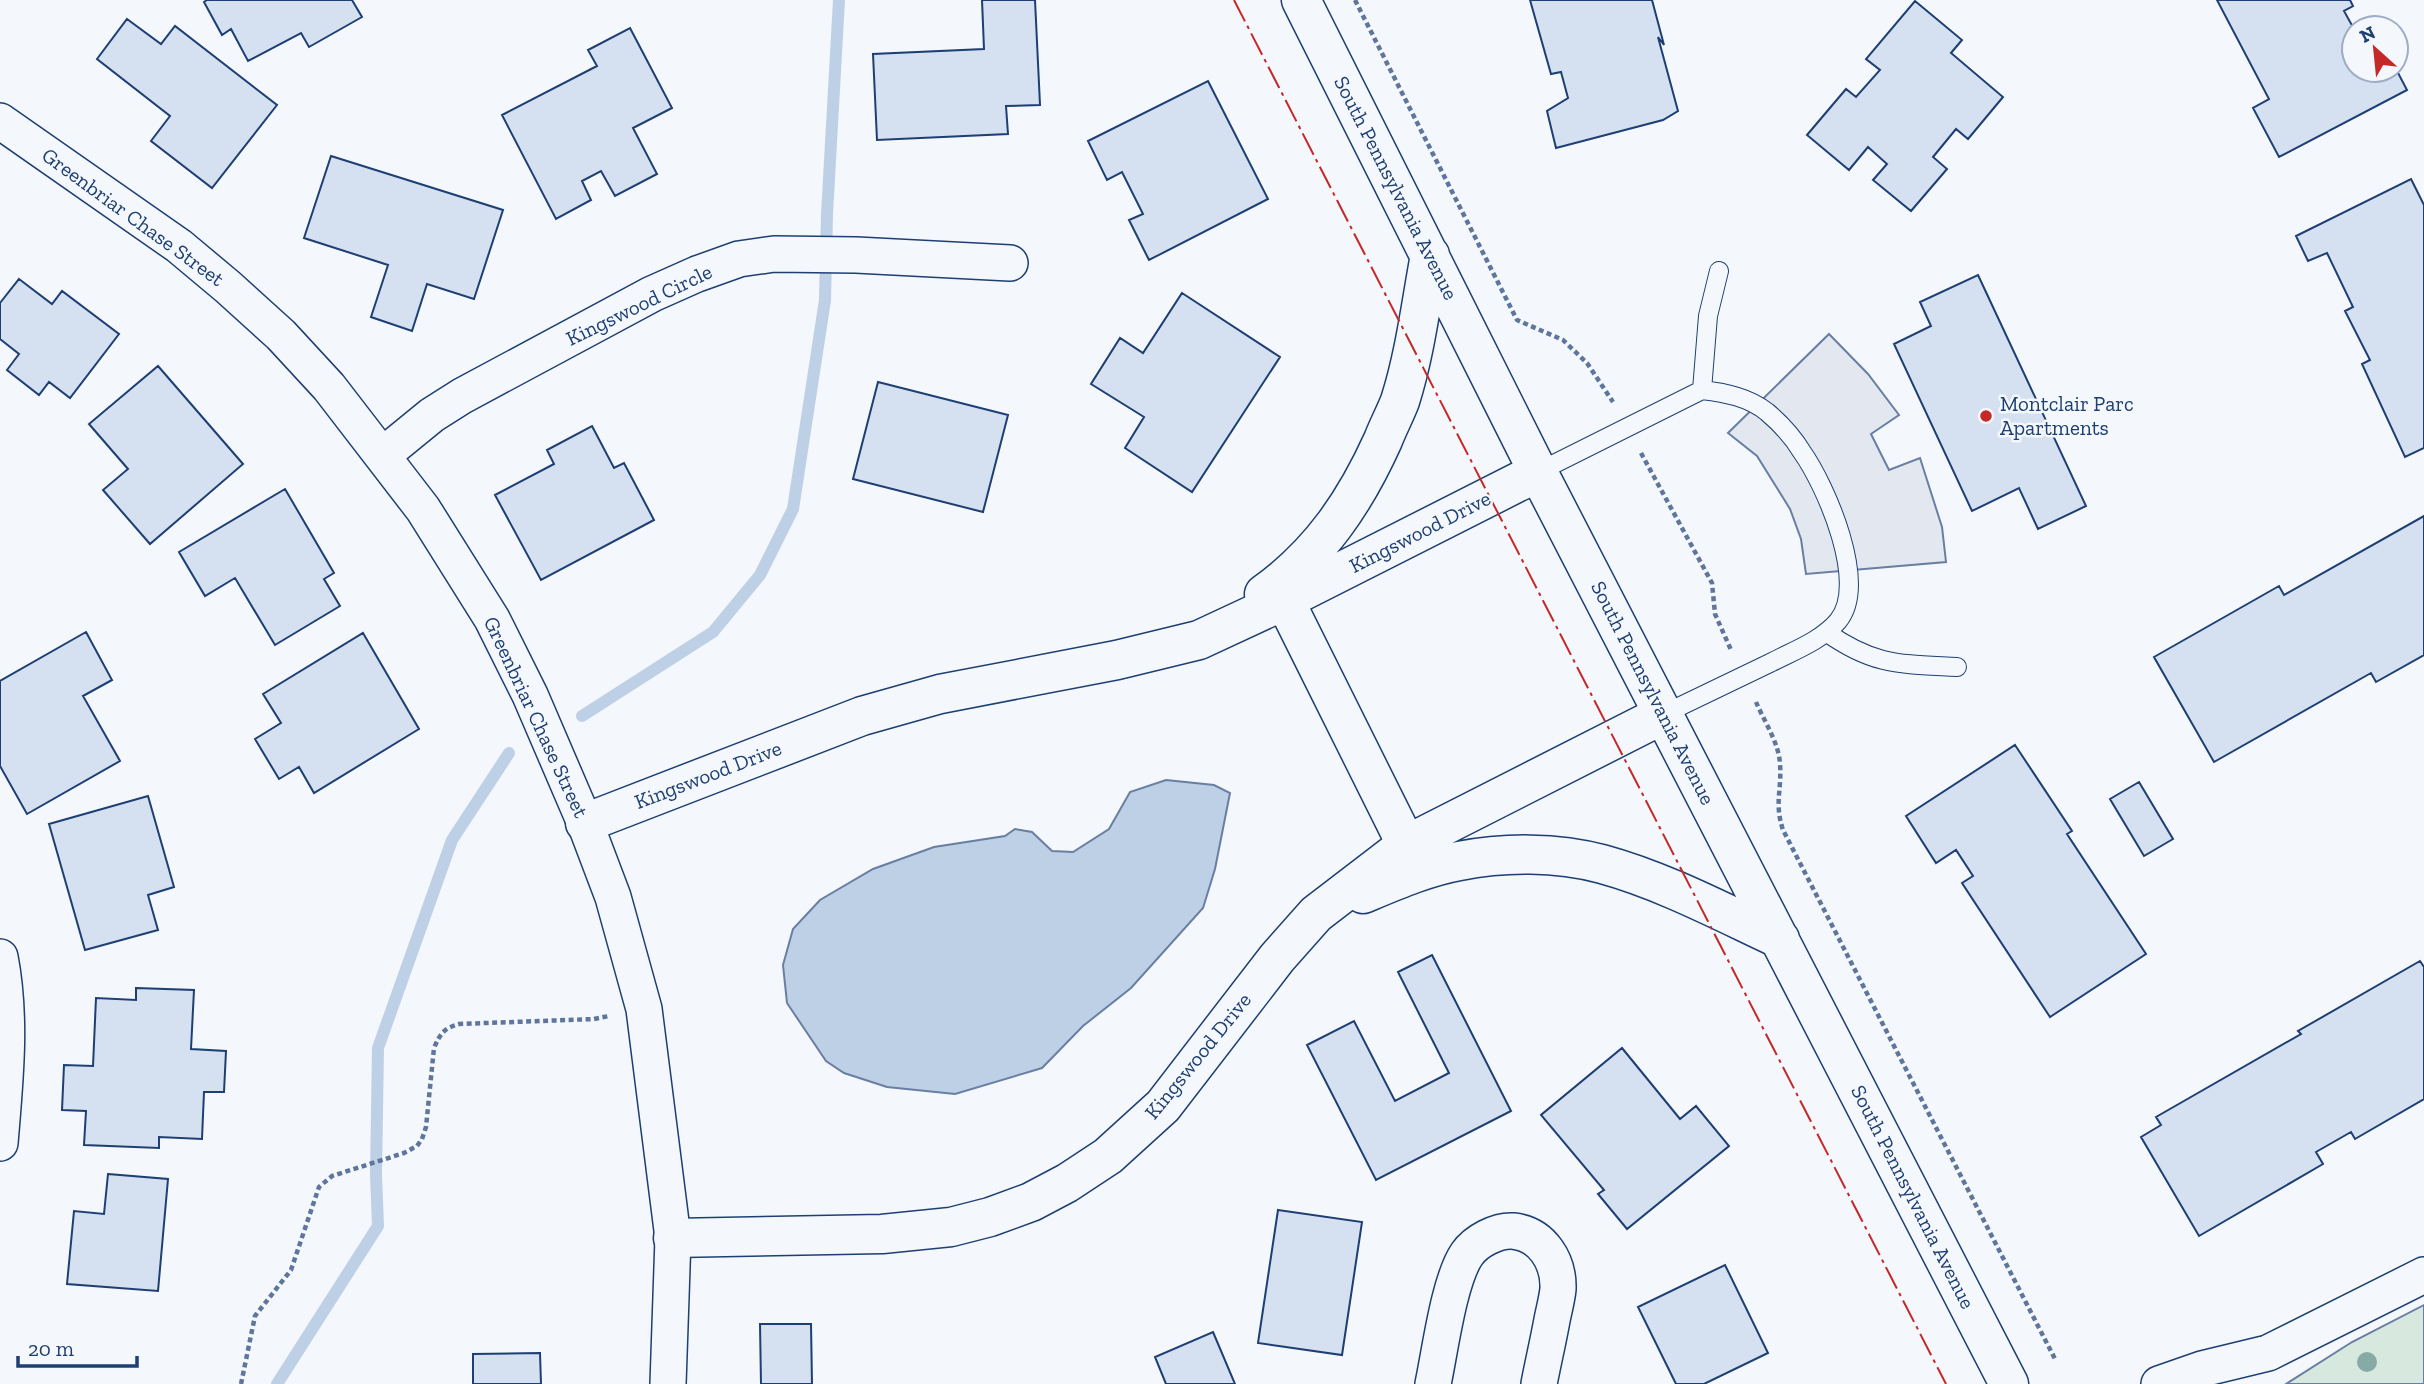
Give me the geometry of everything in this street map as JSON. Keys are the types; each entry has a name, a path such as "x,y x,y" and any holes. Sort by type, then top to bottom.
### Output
{"street":[{"name":"South Pennsylvania Avenue","path":"1301,0 1538,472 2009,1384"},
{"name":"Greenbriar Chase Street","path":"0,121 179,246 281,335 329,387 383,455 423,509 492,618 530,695 585,823 613,897 644,1009 673,1238 668,1384"},
{"name":"Kingswood Circle","path":"383,455 432,415 462,396 652,294 739,259 774,254 856,255 1010,263"},
{"path":"1430,255 1408,372 1399,403 1353,501 1281,592 1413,858 1459,861 1509,855 1556,856 1602,864 1656,884 1780,939"},
{"name":"Kingswood Drive","path":"585,823 862,716 940,694 1117,660 1199,640 1281,592 1538,472"},
{"name":"Kingswood Drive","path":"673,1238 882,1234 951,1227 990,1217 1067,1184 1108,1156 1163,1107 1277,958 1316,914 1664,714"},
{"path":"0,957 5,985 6,1026 1,1124"},
{"path":"1433,1384 1458,1271 1468,1252 1481,1242 1497,1233 1513,1231 1532,1236 1545,1246 1554,1266 1558,1288 1539,1384"},
{"path":"2158,1384 2202,1369 2268,1353 2424,1275"},
{"path":"2241,1384 2268,1353"}],"lane":[{"path":"1702,390 1708,316 1719,271"},
{"path":"1538,472 1702,390 1744,398 1765,411 1802,452 1826,495 1836,518 1848,576 1848,600 1845,611 1837,622 1808,644 1664,714"},
{"path":"1826,632 1859,653 1881,660 1901,664 1957,667"}],"path":[{"path":"240,1384 256,1315 291,1270 319,1187 332,1176 404,1153 422,1139 426,1127 434,1048 447,1027 458,1024 594,1019 644,1009"}],"shaded area":[{"path":"1829,334 1868,374 1899,415 1871,434 1889,470 1920,458 1942,527 1946,562 1806,574 1801,539 1790,509 1757,456 1728,433"},
{"path":"2424,1305 2424,1384 2286,1384 2352,1342"}],"water":[{"path":"1166,780 1214,785 1230,793 1215,869 1203,908 1131,988 1083,1026 1042,1068 955,1094 887,1087 844,1073 826,1061 787,1003 783,965 793,929 820,900 873,869 934,847 1005,836 1015,829 1032,832 1052,851 1073,852 1109,829 1130,792"}],"building":[{"path":"352,0 362,17 309,47 301,33 248,61 231,29 222,35 204,2"},
{"path":"982,0 1035,0 1040,105 1006,106 1008,134 877,140 873,54 984,49"},
{"path":"1530,0 1652,0 1664,45 1658,37 1678,111 1663,120 1556,148 1547,111 1568,98 1561,72 1551,74"},
{"path":"2217,0 2350,0 2353,6 2344,11 2346,14 2340,14 2340,84 2404,84 2407,90 2279,157 2253,108 2269,99"},
{"path":"1915,1 1962,40 1951,53 2003,97 1968,139 1956,129 1933,157 1947,169 1911,211 1873,180 1887,164 1868,147 1849,170 1807,135 1846,89 1856,97 1880,70 1866,59"},
{"path":"127,19 161,44 175,26 277,105 212,188 151,141 170,116 97,59"},
{"path":"630,28 672,108 633,128 657,174 615,196 601,171 582,181 591,200 556,219 502,115 597,66 588,50"},
{"path":"1208,81 1268,199 1149,260 1129,220 1143,214 1122,172 1107,180 1088,141"},
{"path":"331,156 503,210 474,299 427,284 412,331 371,317 388,265 304,238"},
{"path":"2411,179 2424,205 2424,448 2405,457 2362,364 2370,360 2345,311 2353,307 2327,253 2308,261 2296,236"},
{"name":"Montclair Parc Apartments","path":"1978,275 2086,506 2038,529 2019,488 1972,511 1894,344 1931,326 1920,302"},
{"path":"19,279 52,304 62,291 119,334 70,398 49,382 39,395 7,370 19,354 0,339 0,303"},
{"path":"1182,293 1280,357 1192,492 1125,448 1144,417 1091,384 1120,338 1143,353"},
{"path":"158,366 243,464 150,544 103,490 128,469 89,424"},
{"path":"878,382 1008,415 983,512 853,479"},
{"path":"592,426 614,468 624,463 654,520 541,580 495,495 554,464 547,450"},
{"path":"285,489 334,573 324,579 340,606 275,645 235,578 205,596 179,552"},
{"path":"2424,516 2424,655 2376,682 2371,673 2214,762 2154,657 2279,586 2284,595"},
{"path":"86,632 112,680 83,696 120,761 27,814 0,766 0,681"},
{"path":"363,633 419,729 314,793 299,767 279,779 255,739 281,723 263,694"},
{"path":"2015,745 2072,831 2067,834 2146,954 2050,1017 1962,883 1973,876 1956,850 1936,863 1906,816"},
{"path":"2139,782 2173,839 2144,856 2110,799"},
{"path":"148,796 174,887 148,895 158,930 85,950 49,824"},
{"path":"1432,955 1511,1111 1376,1180 1307,1045 1354,1021 1395,1101 1449,1073 1398,972"},
{"path":"2420,961 2424,967 2424,1099 2355,1139 2351,1132 2316,1152 2323,1164 2199,1236 2141,1137 2161,1125 2156,1117 2301,1034 2298,1031"},
{"path":"136,988 194,990 191,1049 226,1051 224,1092 204,1092 202,1139 159,1137 159,1148 84,1145 86,1111 62,1110 64,1065 93,1066 96,998 136,1000"},
{"path":"1622,1048 1680,1119 1696,1106 1729,1146 1627,1229 1598,1194 1604,1190 1541,1115"},
{"path":"108,1174 168,1179 158,1291 67,1284 74,1211 104,1214"},
{"path":"1278,1210 1362,1222 1342,1355 1258,1343"},
{"path":"1725,1265 1768,1353 1704,1384 1676,1384 1638,1307"},
{"path":"760,1324 811,1324 812,1384 761,1384"},
{"path":"1213,1332 1235,1384 1166,1384 1155,1357"},
{"path":"540,1353 541,1384 473,1384 473,1354"}],"waterway":[{"path":"582,716 713,632 760,575 793,509 825,300 839,0"},
{"path":"277,1384 378,1226 378,1048 452,840 509,753"}],"power":[{"path":"1234,0 1946,1384"}],"place":[{"name":"Montclair Parc Apartments","path":"1986,416"}]}
